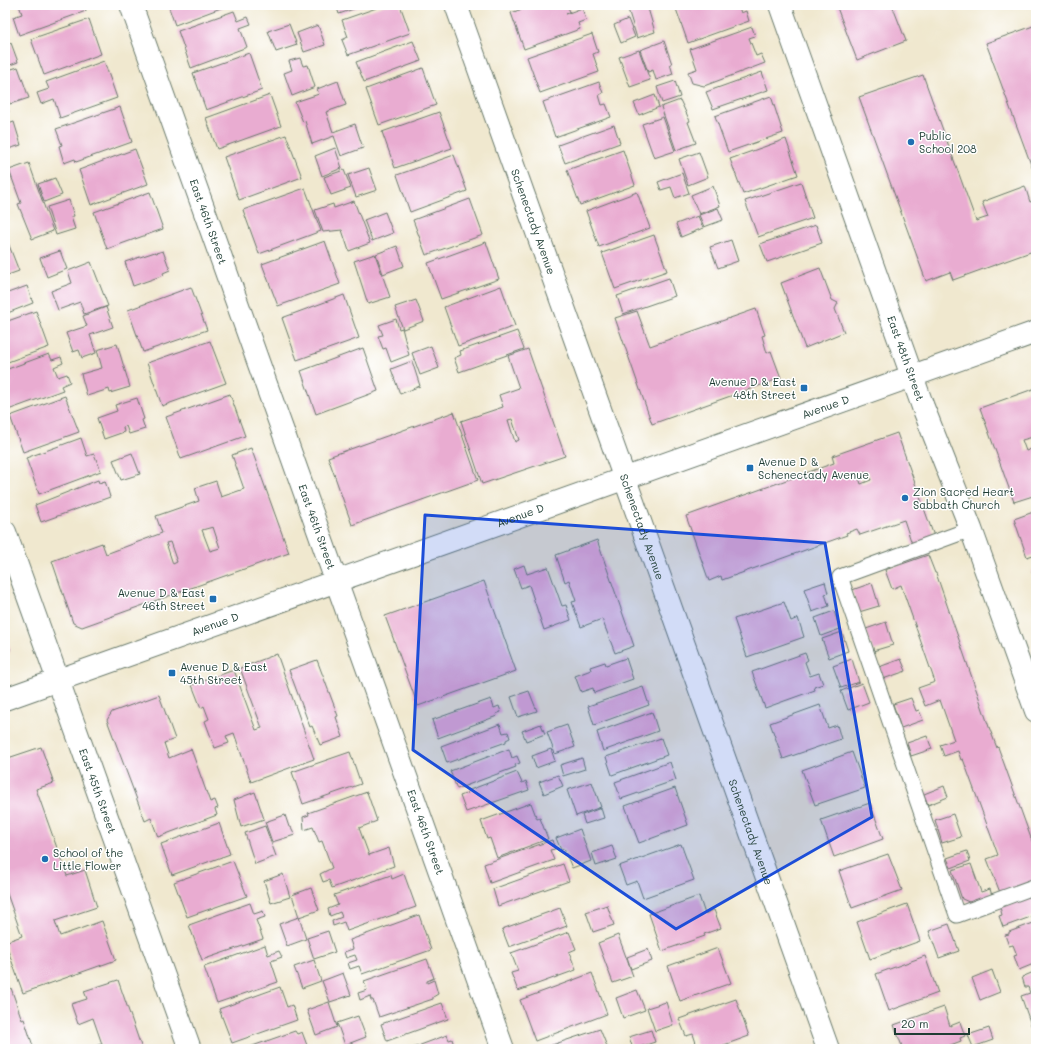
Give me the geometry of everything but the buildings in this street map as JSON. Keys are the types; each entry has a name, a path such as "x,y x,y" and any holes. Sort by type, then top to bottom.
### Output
{"street":[{"name":"East 46th Street","path":"131,5 503,1049"},
{"name":"Schenectady Avenue","path":"456,5 828,1049"},
{"name":"East 48th Street","path":"780,5 912,376 971,530 1036,711"},
{"name":"Avenue D","path":"5,699 1036,332"},
{"name":"East 45th Street","path":"5,532 190,1049"}],"lane":[{"path":"971,530 840,576 957,915 1036,886"}],"highlighted area":[{"path":"425,515 825,543 872,817 676,929 413,750"}],"place":[{"name":"Public School 208","path":"911,142"},
{"name":"Avenue D & East 48th Street","path":"804,388"},
{"name":"Avenue D & Schenectady Avenue","path":"750,468"},
{"name":"Zion Sacred Heart Sabbath Church","path":"905,498"},
{"name":"Avenue D & East 46th Street","path":"213,599"},
{"name":"Avenue D & East 45th Street","path":"172,673"},
{"name":"School of the Little Flower","path":"45,859"}]}
